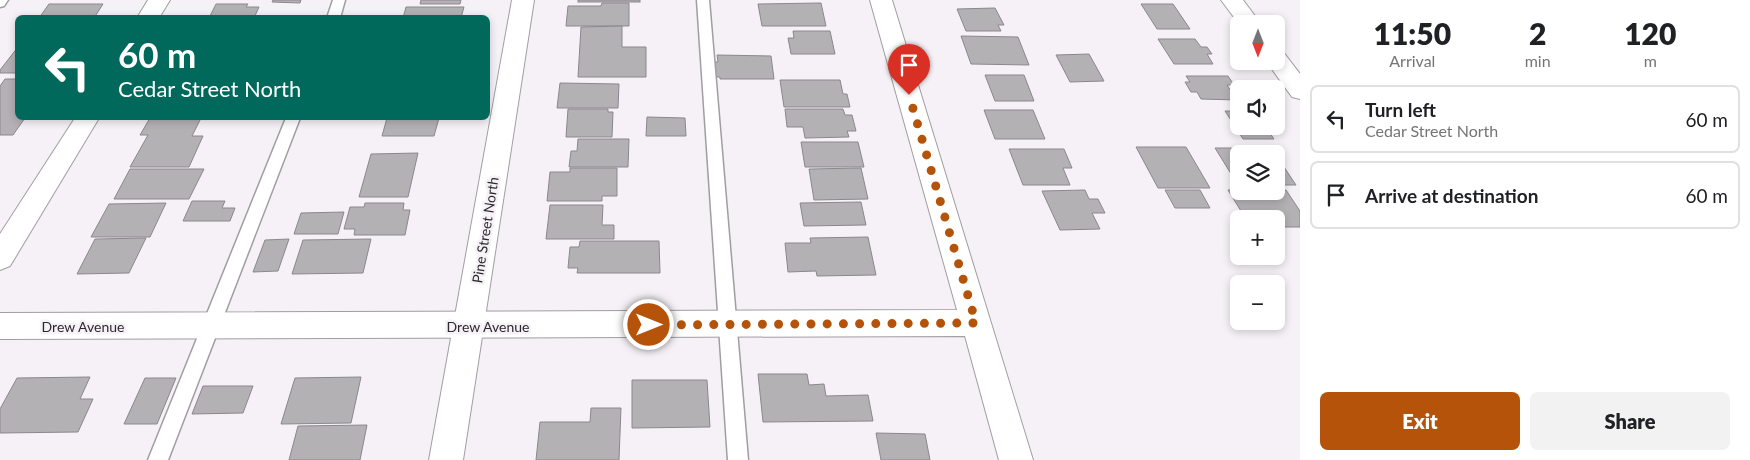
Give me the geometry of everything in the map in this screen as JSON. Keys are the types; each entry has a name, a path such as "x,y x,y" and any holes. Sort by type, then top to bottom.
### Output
{"street":[{"path":"150,15 159,0"},
{"name":"Pine Street North","path":"446,460 523,0"},
{"path":"881,0 1016,460"},
{"path":"1232,0 1243,15"},
{"path":"1284,70 1300,91"},
{"path":"0,258 85,120"},
{"name":"Drew Avenue","path":"0,326 976,323"}],"lane":[{"path":"333,15 339,0"},
{"path":"703,0 738,460"},
{"path":"158,460 293,120"}],"building":[{"path":"273,0 301,0 300,3 272,2"},
{"path":"421,0 461,0 460,4 420,4"},
{"path":"578,0 640,0 640,2 578,2"},
{"path":"602,3 629,3 629,26 566,26 568,6 601,6"},
{"path":"821,3 826,26 762,26 758,4"},
{"path":"49,4 103,4 96,15 41,15"},
{"path":"216,4 248,4 246,7 259,7 255,15 210,15"},
{"path":"1141,4 1173,4 1190,29 1157,29"},
{"path":"406,7 464,7 462,15 404,15"},
{"path":"995,8 1004,25 998,25 1001,31 966,31 957,9"},
{"path":"622,26 622,47 646,47 646,77 578,77 581,27"},
{"path":"793,31 830,31 835,54 791,54 788,38 794,38"},
{"path":"961,36 1018,37 1029,65 971,64"},
{"path":"1158,39 1195,39 1201,47 1207,47 1212,54 1207,54 1213,64 1174,64"},
{"path":"15,51 15,73 0,73 0,70"},
{"path":"1089,54 1104,81 1070,82 1056,55"},
{"path":"717,55 771,56 774,79 720,79 720,77 714,77 713,62 718,62"},
{"path":"985,75 1024,75 1034,101 995,101"},
{"path":"1186,76 1228,76 1231,80 1230,85 1227,85 1230,90 1230,100 1201,99 1197,92 1191,92 1185,82 1190,82"},
{"path":"5,79 15,79 15,120 24,120 13,135 0,135 0,86"},
{"path":"780,80 840,80 843,94 847,94 850,107 784,107"},
{"path":"560,83 619,84 618,108 557,108"},
{"path":"568,109 608,109 608,112 613,112 612,137 566,137"},
{"path":"785,109 843,109 845,115 852,115 856,131 847,131 849,137 805,138 803,127 787,127"},
{"path":"984,110 1033,110 1045,139 995,139"},
{"path":"1225,111 1230,111 1230,119"},
{"path":"647,117 685,118 686,136 646,136"},
{"path":"149,120 200,120 192,136 203,136 189,167 130,167 148,135 140,135"},
{"path":"386,120 438,120 434,136 382,136"},
{"path":"1240,135 1271,135 1274,139 1243,139"},
{"path":"578,139 629,139 628,167 569,167 571,151 577,151"},
{"path":"801,142 858,142 864,167 805,167"},
{"path":"1136,147 1186,147 1210,188 1158,188"},
{"path":"1215,148 1230,148 1230,172"},
{"path":"1009,149 1064,149 1072,168 1063,168 1070,185 1023,185"},
{"path":"418,153 408,197 359,197 371,154"},
{"path":"570,168 617,168 617,196 602,196 602,201 547,201 550,172 570,172"},
{"path":"861,168 868,199 814,200 809,169"},
{"path":"1285,168 1296,185 1285,185"},
{"path":"130,169 204,169 189,199 114,199"},
{"path":"1085,190 1089,199 1098,199 1105,213 1092,213 1100,229 1060,230 1042,191"},
{"path":"1165,190 1200,190 1210,208 1175,208"},
{"path":"1286,190 1300,211 1300,227 1285,227 1285,210 1240,210 1234,200 1285,200"},
{"path":"192,201 225,201 222,208 235,208 230,221 183,221"},
{"path":"861,202 866,225 804,226 800,203"},
{"path":"166,203 150,237 91,237 109,204"},
{"path":"365,203 404,203 403,210 410,210 405,235 354,235 355,229 344,229 350,207 364,207"},
{"path":"550,205 603,205 602,225 614,225 614,239 546,239"},
{"path":"344,212 338,234 294,234 301,213"},
{"path":"868,237 876,275 817,276 816,271 788,272 785,243 811,243 810,238"},
{"path":"146,238 129,273 77,274 95,239"},
{"path":"289,239 278,271 253,272 265,240"},
{"path":"371,239 363,273 292,274 303,240"},
{"path":"580,241 659,241 660,273 577,273 578,268 568,268 570,247 579,247"},
{"path":"758,374 807,374 809,385 824,384 826,396 868,395 873,421 763,422"},
{"path":"90,377 80,399 93,399 78,432 0,433 0,409 17,378"},
{"path":"361,377 351,423 281,424 295,378"},
{"path":"145,378 176,378 157,424 124,424"},
{"path":"632,380 707,380 710,427 632,428"},
{"path":"203,386 253,386 243,413 192,414"},
{"path":"591,408 621,408 619,460 536,460 540,422 590,422"},
{"path":"367,425 360,460 289,460 298,426"},
{"path":"876,433 925,434 930,460 881,460"}],"route":[{"path":"649,325 976,323 909,95"}]}
